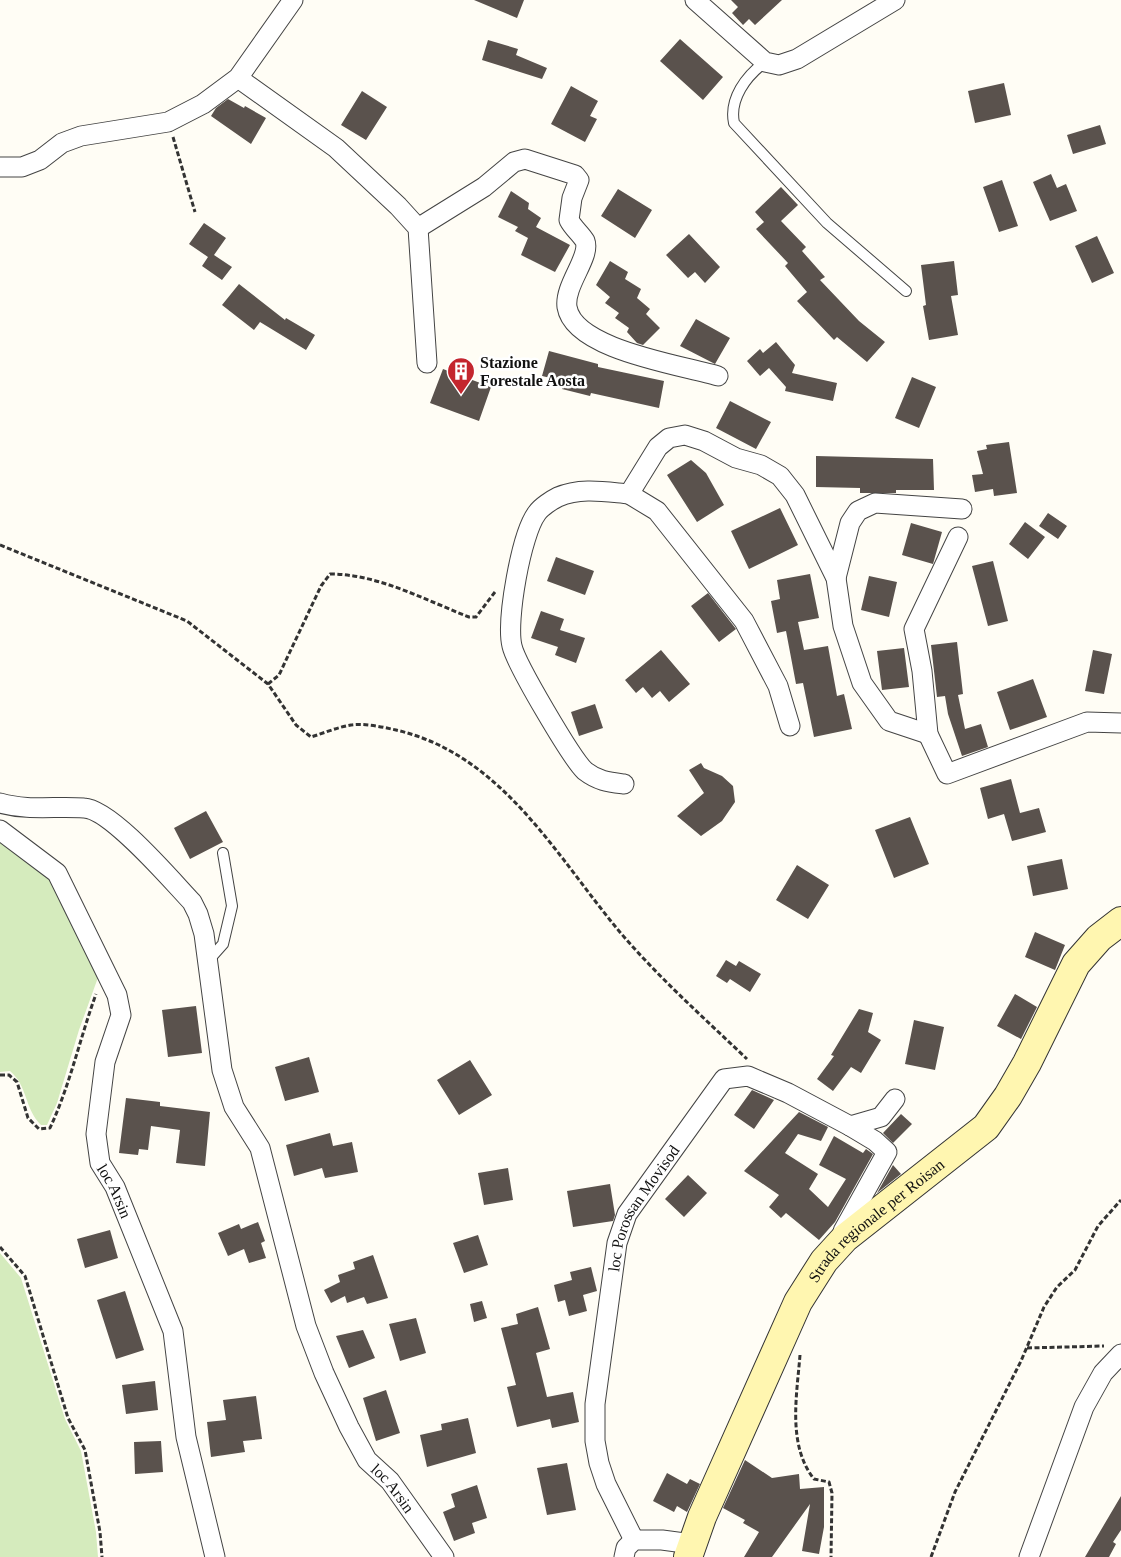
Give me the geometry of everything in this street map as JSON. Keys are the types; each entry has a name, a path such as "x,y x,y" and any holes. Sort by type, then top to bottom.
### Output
{"main road":[{"name":"Strada regionale per Roisan","path":"690,1551 798,1302 824,1261 845,1238 986,1127 1008,1096 1027,1062 1076,964 1099,938 1121,921"}],"street":[{"path":"0,167 22,166 40,160 62,143 81,136 168,122 203,104 238,78 293,0"},
{"path":"695,0 765,62 779,65 797,59 895,0"},
{"path":"238,78 336,148 418,228 427,363"},
{"path":"418,228 484,187 514,162 525,159 575,175 579,180 572,198 570,220 584,241 585,252 568,292 567,308 576,324 588,335 617,349 718,376"},
{"path":"630,494 658,446 669,438 685,435 704,441 736,458 761,465 780,476 795,495 836,578 843,626 862,683 888,721 928,734"},
{"path":"624,784 601,781 584,770 522,672 512,647 509,624 516,583 524,545 537,513 556,498 576,491 630,494 657,511 744,621 778,686 790,726"},
{"path":"836,578 850,523 858,511 875,503 962,509"},
{"path":"958,537 914,629 922,672 928,734 947,774 1087,722 1121,723"},
{"name":"loc Arsin","path":"0,803 15,807 86,808 110,819 122,828 192,902 204,934 206,962 222,1070 234,1107 260,1148 306,1326 324,1373 349,1427 367,1460 390,1481 444,1557"},
{"name":"loc Arsin","path":"0,830 57,873 117,995 121,1015 105,1062 96,1134 100,1163 115,1187 173,1331 186,1437 215,1557"},
{"name":"loc Porossan Movisod","path":"634,1540 606,1484 598,1463 595,1441 595,1404 617,1243 627,1214 724,1079 748,1076 766,1084 850,1126 875,1141 886,1152 842,1231 845,1238"},
{"path":"850,1126 881,1117 896,1099"},
{"path":"1029,1557 1084,1407 1116,1350"},
{"path":"624,1557 626,1548 634,1540 662,1540 690,1551"}],"lane":[{"path":"765,62 753,71 738,93 732,116 734,123 827,223 906,291"},
{"path":"206,962 223,944 232,906 223,853"}],"path":[{"path":"168,122 195,212"},
{"path":"0,545 187,621 268,684 296,725 311,737 351,725 383,728 421,736 476,766 519,805 619,930 666,983 750,1062 766,1084"},
{"path":"268,684 279,675 321,586 330,574 346,574 419,595 469,617 476,617 496,590 516,583"},
{"path":"0,1075 9,1075 17,1082 28,1118 40,1129 50,1128 61,1104 82,1031 105,970"},
{"path":"932,1557 955,1492 1027,1348 1044,1307 1057,1287 1075,1270 1098,1226 1121,1200"},
{"path":"0,1247 25,1276 68,1418 85,1450 100,1532 102,1557"},
{"path":"1027,1348 1116,1350"},
{"path":"800,1353 795,1409 798,1442 807,1470 814,1479 829,1482 832,1493 831,1557"}],"green space":[{"path":"0,836 53,876 100,972 79,1030 57,1103 47,1125 41,1125 32,1112 16,1077 10,1071 0,1072"},
{"path":"0,1253 21,1278 65,1419 81,1451 96,1532 98,1557 0,1557"}],"building":[{"path":"474,0 524,0 517,18"},
{"path":"731,0 782,0 755,25 749,19 743,25 732,13 738,7"},
{"path":"680,39 723,77 703,100 660,61"},
{"path":"488,40 518,49 516,55 547,68 542,79 482,60"},
{"path":"1004,83 1011,115 975,123 968,91"},
{"path":"571,86 598,101 590,116 597,119 585,142 551,124"},
{"path":"362,91 387,107 366,140 341,125"},
{"path":"228,99 266,118 251,144 211,116 216,108"},
{"path":"1100,125 1106,144 1073,154 1067,135"},
{"path":"1051,174 1057,188 1066,184 1077,211 1050,221 1033,182"},
{"path":"1002,180 1018,226 999,232 983,187"},
{"path":"781,187 798,205 781,221 806,247 802,251 825,277 820,280 859,321 885,342 867,362 837,337 834,340 797,301 807,292 785,266 788,263 756,229 764,222 755,212"},
{"path":"618,189 652,210 635,238 601,216"},
{"path":"511,191 529,203 528,209 541,218 536,227 570,245 555,272 521,255 528,238 515,231 518,227 498,217"},
{"path":"204,223 226,238 214,255 232,267 222,280 202,266 208,257 189,244"},
{"path":"689,234 720,267 705,283 695,272 688,278 666,255"},
{"path":"1097,236 1114,273 1092,283 1075,246"},
{"path":"610,261 628,272 625,279 641,289 637,298 650,309 646,314 660,328 643,345 637,343 627,332 629,328 615,318 619,313 605,303 610,297 596,285"},
{"path":"954,261 958,295 951,296 958,335 929,340 923,306 926,305 921,265"},
{"path":"239,284 285,320 286,318 315,335 306,350 260,322 254,330 222,305"},
{"path":"696,319 730,338 715,364 680,346"},
{"path":"776,342 795,365 792,373 837,383 833,401 785,391 786,387 769,368 760,376 747,361 760,349 763,353"},
{"path":"549,351 598,364 598,367 664,381 659,408 591,393 590,396 562,389 564,381 542,376"},
{"name":"Stazione Forestale Aosta","path":"443,369 491,387 479,421 430,403"},
{"path":"912,377 936,387 919,428 895,418"},
{"path":"730,401 771,422 756,449 716,428"},
{"path":"1009,442 1017,493 994,496 993,489 975,492 972,475 983,474 977,451 987,449 986,445"},
{"path":"816,456 933,459 934,490 896,490 896,493 860,493 860,488 816,487"},
{"path":"691,460 706,473 724,505 697,522 667,475"},
{"path":"780,508 798,545 749,569 731,531"},
{"path":"1048,513 1067,526 1058,539 1039,526"},
{"path":"1025,522 1045,537 1028,559 1009,544"},
{"path":"911,523 942,532 933,564 902,555"},
{"path":"556,557 594,571 585,595 547,581"},
{"path":"993,561 1008,621 988,626 972,566"},
{"path":"810,574 819,618 798,622 804,650 828,646 837,696 844,694 852,729 814,737 803,683 796,684 786,631 777,633 771,601 780,599 777,580"},
{"path":"869,576 897,582 889,617 861,610"},
{"path":"708,593 736,629 719,642 691,606"},
{"path":"541,611 564,619 560,630 585,638 576,663 555,655 558,647 531,638"},
{"path":"957,642 963,694 958,695 965,729 981,724 988,747 962,756 948,714 945,696 937,697 931,645"},
{"path":"904,648 909,687 882,690 877,651"},
{"path":"661,650 690,684 669,702 660,691 652,698 643,687 636,693 625,680"},
{"path":"1093,650 1112,654 1104,694 1085,691"},
{"path":"1033,679 1047,717 1010,730 997,692"},
{"path":"595,704 603,728 579,736 571,712"},
{"path":"701,763 704,768 722,776 733,786 735,802 722,821 701,836 677,816 704,793 689,770"},
{"path":"1011,779 1020,813 1039,808 1046,832 1012,841 1004,814 988,819 980,788"},
{"path":"206,811 223,842 190,859 174,828"},
{"path":"910,817 929,864 894,878 875,830"},
{"path":"1062,859 1068,889 1033,896 1027,866"},
{"path":"797,865 829,885 808,919 776,900"},
{"path":"1035,932 1065,945 1055,970 1025,957"},
{"path":"726,960 736,966 739,961 761,974 750,992 730,979 727,983 716,976"},
{"path":"1015,994 1037,1007 1021,1039 997,1026"},
{"path":"196,1006 202,1053 168,1057 162,1010"},
{"path":"859,1009 873,1013 868,1032 881,1040 861,1073 851,1067 833,1091 817,1079 834,1056 831,1055"},
{"path":"914,1020 944,1027 935,1070 905,1064"},
{"path":"309,1057 319,1092 285,1101 275,1067"},
{"path":"470,1060 492,1095 459,1115 437,1080"},
{"path":"752,1090 774,1100 754,1129 734,1115"},
{"path":"126,1098 160,1102 160,1106 210,1112 205,1166 176,1163 180,1130 151,1126 148,1150 139,1149 138,1155 119,1153"},
{"path":"799,1112 828,1127 821,1141 798,1134 785,1153 818,1174 809,1189 828,1207 846,1179 819,1165 834,1136 863,1153 866,1149 873,1154 835,1222 819,1240 786,1213 781,1218 769,1207 779,1195 744,1171"},
{"path":"901,1114 912,1124 893,1143 883,1133"},
{"path":"330,1133 333,1146 352,1142 358,1172 325,1178 322,1168 294,1176 286,1145"},
{"path":"893,1165 901,1174 877,1193"},
{"path":"508,1168 513,1200 484,1205 478,1173"},
{"path":"688,1175 707,1193 684,1217 665,1199"},
{"path":"610,1184 615,1215 613,1221 573,1227 567,1191"},
{"path":"258,1222 265,1241 261,1243 266,1258 249,1263 244,1249 228,1256 218,1233 239,1224 241,1229"},
{"path":"110,1230 118,1258 85,1268 77,1239"},
{"path":"478,1235 488,1265 464,1273 453,1243"},
{"path":"373,1255 388,1298 367,1304 364,1297 347,1303 345,1296 331,1303 324,1290 340,1282 338,1275 355,1269 353,1262"},
{"path":"591,1267 597,1291 583,1295 587,1311 569,1316 565,1300 558,1302 554,1285 572,1280 570,1272"},
{"path":"125,1291 144,1350 116,1359 97,1300"},
{"path":"482,1301 487,1318 474,1322 470,1304"},
{"path":"538,1307 550,1349 536,1353 547,1397 573,1392 579,1422 552,1428 550,1419 517,1427 507,1387 516,1385 501,1328 518,1324 516,1314"},
{"path":"416,1318 426,1353 400,1361 389,1324"},
{"path":"363,1330 375,1358 349,1368 336,1336"},
{"path":"155,1381 158,1410 126,1414 122,1385"},
{"path":"386,1390 400,1433 376,1441 363,1398"},
{"path":"256,1396 262,1439 243,1441 245,1452 211,1457 207,1422 226,1420 223,1400"},
{"path":"468,1418 476,1453 427,1467 420,1435 442,1430 441,1424"},
{"path":"161,1441 163,1472 135,1474 134,1442"},
{"path":"745,1460 772,1478 799,1474 800,1489 824,1487 824,1527 819,1554 802,1551 810,1504 772,1557 744,1557 759,1532 743,1523 745,1520 723,1508"},
{"path":"567,1463 576,1510 547,1515 537,1468"},
{"path":"667,1473 687,1484 690,1479 700,1484 687,1512 677,1506 674,1512 653,1501"},
{"path":"477,1485 487,1518 472,1523 475,1533 454,1541 443,1512 455,1507 451,1494"},
{"path":"1121,1496 1121,1530 1113,1542 1116,1544 1109,1557 1085,1557"}],"place":[{"name":"Stazione Forestale Aosta","path":"461,395"}]}
